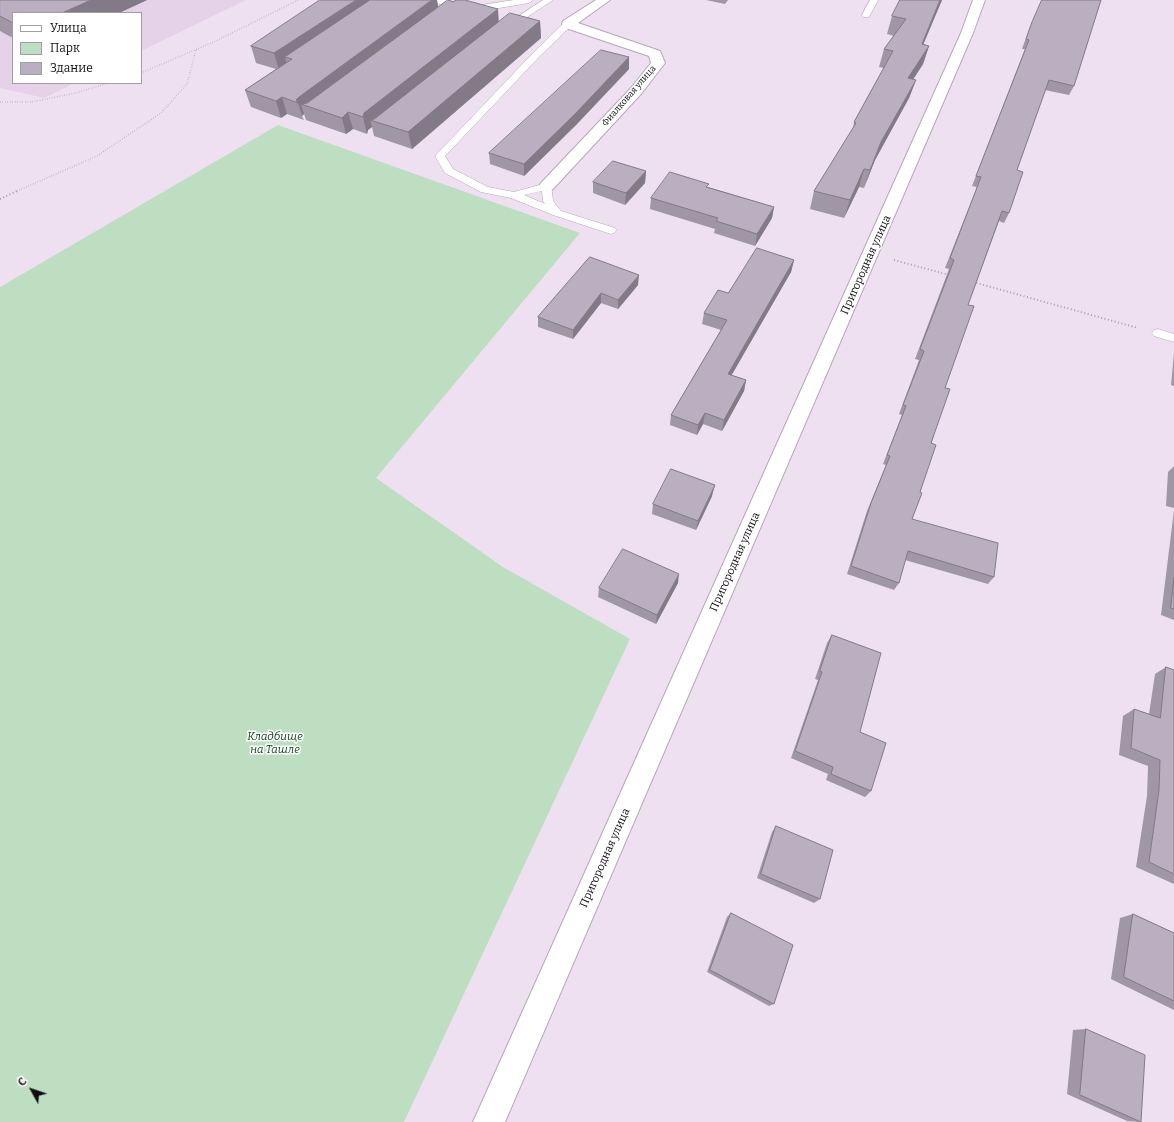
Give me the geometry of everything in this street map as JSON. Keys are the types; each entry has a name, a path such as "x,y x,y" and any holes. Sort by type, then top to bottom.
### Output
{"street":[{"path":"568,24 604,0"},
{"name":"Пригородная улица","path":"489,1122 871,253 967,33 979,0"},
{"name":"Фиалковая улица","path":"547,186 636,91 658,63 655,54 568,24"}],"lane":[{"path":"435,0 480,8"},
{"path":"454,12 529,0"},
{"path":"498,32 549,0"},
{"path":"866,15 874,0"},
{"path":"568,24 536,54 440,156 449,171 485,190 514,195 557,213 611,230"},
{"path":"514,195 547,186 548,201 557,213"},
{"path":"1158,333 1174,338"}],"path":[{"path":"142,73 196,50 298,0"},
{"path":"0,199 97,156 161,113 187,84 196,50"},
{"path":"0,102 31,102 104,84"},
{"path":"871,253 954,276"},
{"path":"969,281 1158,333"}],"shaded area":[{"path":"0,0 246,0 142,51 142,12 12,12 12,84 73,84 44,98 0,88"}],"green space":[{"name":"Кладбище на Ташле","path":"278,125 580,233 376,478 503,567 630,639 404,1122 0,1122 0,287"}],"building":[{"path":"0,0 91,0 64,12 12,12 12,22 0,16"},
{"path":"320,0 356,0 274,53 251,46"},
{"path":"370,0 432,0 299,97 296,100 298,103 282,97 276,101 245,90 292,59 285,57"},
{"path":"448,0 454,2 456,0 465,0 498,9 364,113 363,117 348,112 342,118 301,104 307,103"},
{"path":"900,0 940,0 922,44 929,46 908,78 916,80 881,142 870,170 864,169 850,200 814,191 856,123 854,122 893,51 884,49 906,19 892,16"},
{"path":"1042,0 1101,0 1074,86 1049,80 1017,170 1023,172 1009,213 1002,211 968,305 974,306 945,388 950,389 931,443 936,445 920,492 922,493 912,519 998,543 994,577 908,551 899,583 851,566 871,503 890,456 887,455 906,406 903,405 924,351 920,349 954,260 950,258 981,177 976,176 1029,40 1026,39"},
{"path":"510,13 540,21 408,132 370,120 374,119"},
{"path":"601,50 629,57 576,113 524,164 489,153"},
{"path":"613,161 646,171 626,193 593,182"},
{"path":"670,172 709,184 706,187 774,207 757,234 716,221 718,218 651,198"},
{"path":"757,248 794,260 728,374 746,380 724,420 705,413 698,425 671,415 727,320 704,313 718,290 728,293"},
{"path":"590,257 639,275 618,300 601,293 573,330 538,317"},
{"path":"671,469 715,485 698,521 653,504"},
{"path":"623,549 679,574 657,615 599,588"},
{"path":"1174,578 1174,609 1171,608"},
{"path":"832,635 881,653 860,732 886,743 871,791 831,774 833,767 795,751 822,672 820,671"},
{"path":"1166,667 1174,670 1174,874 1149,862 1159,790 1160,760 1131,748 1134,709 1160,718"},
{"path":"776,826 833,850 820,899 761,874"},
{"path":"731,913 793,945 774,1004 710,970"},
{"path":"1133,914 1174,933 1174,1001 1124,977"},
{"path":"1086,1029 1145,1055 1141,1122 1080,1095"}]}
